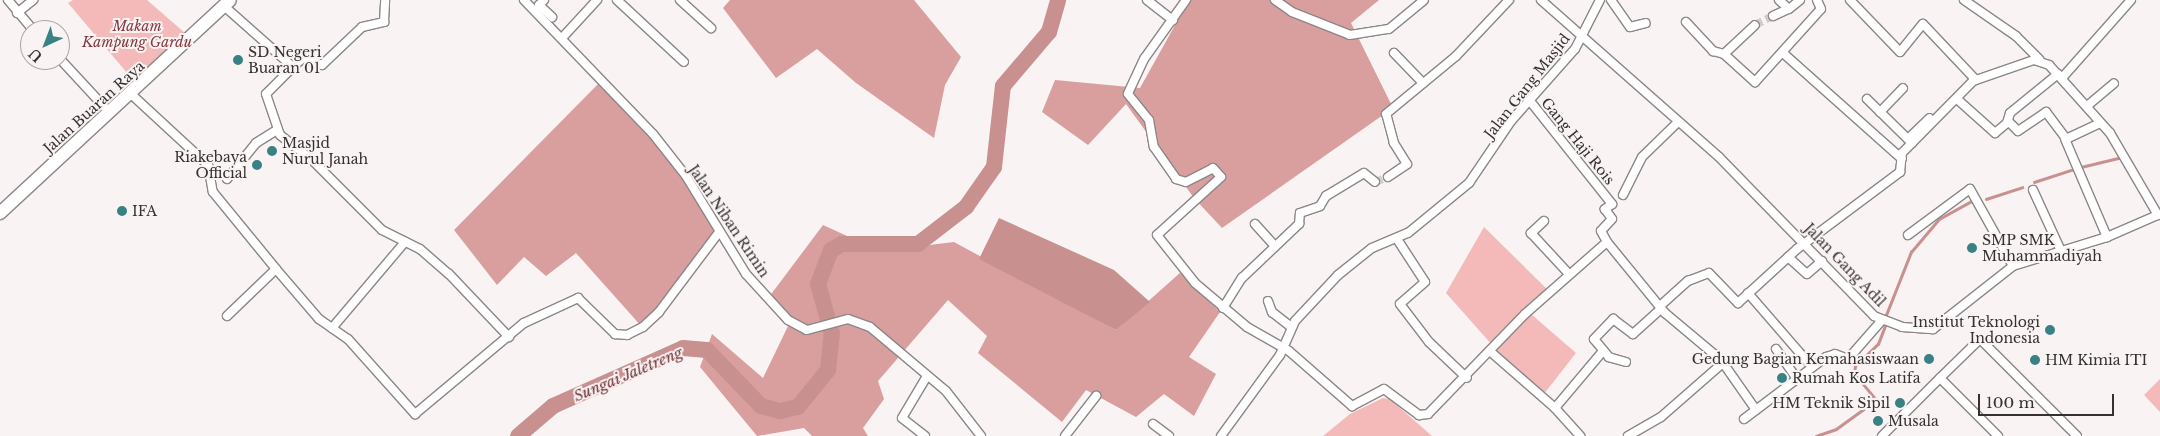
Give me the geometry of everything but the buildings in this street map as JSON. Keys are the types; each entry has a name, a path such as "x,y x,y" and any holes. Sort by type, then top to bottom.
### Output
{"main road":[{"name":"Jalan Buaran Raya","path":"0,214 227,3"}],"street":[{"path":"8,0 24,20"},
{"path":"17,12 33,0"},
{"path":"384,0 384,22 362,27 322,65 303,58 266,94 277,130 382,230 405,242 449,274 508,337"},
{"name":"Jalan Niban Rimin","path":"524,0 653,134 686,176 746,274 788,320 807,330 844,320 862,323 882,335 950,395 978,435"},
{"path":"544,0 539,5 552,17"},
{"path":"562,38 597,0"},
{"path":"617,0 684,62"},
{"path":"680,0 711,28"},
{"path":"1147,0 1173,20"},
{"path":"1186,0 1144,58 1128,94 1149,120 1154,147 1176,179 1186,182 1213,168 1221,174 1218,182 1157,235 1189,277 1224,308 1283,347 1354,407 1384,389 1425,416 1467,378 1568,273 1606,242 1660,308 1723,362 1756,410"},
{"path":"1275,0 1292,12 1350,34 1388,29 1424,0"},
{"path":"1388,176 1406,164 1386,115 1456,56 1509,0"},
{"name":"Jalan Gang Adil","path":"1541,0 1581,38 1678,122 1886,321 1916,331 1934,329 2013,266 2107,237 2159,214"},
{"name":"Jalan Gang Masjid","path":"1221,436 1283,347 1291,327 1350,265 1376,246 1397,239 1466,186 1530,101 1581,38 1600,0"},
{"path":"1611,0 1628,25 1646,23"},
{"path":"1779,0 1788,9"},
{"path":"1772,16 1788,9 1800,0"},
{"path":"1686,22 1712,50 1724,54 1754,82 1822,9 1818,0"},
{"path":"1850,0 1901,52 1923,24 1976,80"},
{"path":"1964,0 2016,36 2039,60 2060,76 2101,123 2159,214"},
{"path":"1955,98 1995,133 2008,121 2010,113 2060,76 2131,0"},
{"path":"227,3 293,66"},
{"path":"1724,54 1755,25"},
{"path":"1394,53 1423,83"},
{"path":"1783,53 1894,156 1902,159"},
{"path":"1626,362 1603,351 1594,341 1612,319 1633,334 1688,281 1708,273 1738,303 1788,257 1900,172 1902,159 1910,141 1976,80 2039,60"},
{"path":"70,70 110,113"},
{"path":"2086,106 2114,83"},
{"path":"1880,112 1904,88"},
{"path":"131,94 208,165 213,192 276,269 332,328 348,338 415,414 533,318 578,298 615,334 627,335 659,312 719,232"},
{"path":"1867,99 1910,141"},
{"name":"Gang Haji Rois","path":"1530,101 1612,204 1605,209 1612,219 1600,232 1606,242"},
{"path":"2008,121 2018,131 2046,112 2065,139 2107,237"},
{"path":"1623,195 1642,157 1678,122"},
{"path":"2065,139 2101,123"},
{"path":"226,178 256,143 277,130"},
{"path":"1224,308 1242,278 1299,224 1300,213 1320,206 1327,195 1366,172 1375,182"},
{"path":"1908,235 1970,189 2013,266"},
{"path":"2033,190 2061,251"},
{"path":"1544,221 1531,233 1568,273"},
{"path":"1255,224 1275,246"},
{"path":"1397,239 1425,282 1400,304 1429,342 1467,378"},
{"path":"332,328 405,242"},
{"path":"1788,257 1807,274 1822,261"},
{"path":"227,316 276,269"},
{"path":"1748,292 1812,367"},
{"path":"1268,301 1272,312 1291,327"},
{"path":"1744,418 1812,367 1832,355 1848,358 1886,321"},
{"path":"1882,436 1980,339 2076,436"},
{"path":"1776,349 1797,379"},
{"path":"1555,408 1603,351"},
{"path":"1492,353 1555,408 1580,436"},
{"path":"1628,436 1661,417 1723,362"},
{"path":"925,436 902,418 927,376"},
{"path":"1940,378 1998,436"},
{"path":"1064,436 1096,396"},
{"path":"1153,424 1169,436"}],"green space":[{"name":"Makam Kampung Gardu","path":"73,0 147,0 185,33 133,80 68,3"},
{"path":"1484,227 1551,293 1531,314 1576,353 1540,399 1446,293"},
{"path":"2160,379 2160,412 2144,395"},
{"path":"1383,398 1390,399 1432,436 1323,436 1350,414"}],"shaded area":[{"path":"730,0 914,0 961,57 945,85 934,138 856,83 817,49 776,78 723,8"},
{"path":"1189,0 1379,0 1351,23 1393,108 1222,228 1194,198 1126,104 1088,145 1042,112 1055,80 1140,88"},
{"path":"605,77 661,143 718,232 642,327 576,253 546,276 524,257 497,285 454,230"},
{"path":"999,218 1114,270 1150,302 1116,330 979,259"},
{"path":"823,225 880,251 954,242 1116,330 1181,272 1220,312 1189,357 1216,374 1194,416 1164,394 1136,417 1086,390 1062,422 978,353 987,336 948,300 878,381 884,399 863,428 868,436 812,436 804,428 757,436 700,367 712,334 763,378 789,324 769,297"}],"waterway":[{"name":"Sungai Jaletreng","path":"518,436 553,406 683,348 707,350 761,406 780,411 798,407 828,370 832,334 818,284 831,250 842,244 918,244 966,207 994,167 1003,86 1049,32 1058,0"},
{"path":"2081,167 2122,157"},
{"path":"2034,182 2074,169"},
{"path":"1986,199 2022,187"},
{"path":"1886,315 1911,252 1939,219 1973,200"},
{"path":"1816,436 1836,429 1876,400 1854,374 1855,366 1878,344 1885,326"}],"tunnel":[{"path":"1755,25 1773,16"},
{"path":"1375,182 1388,177"}],"place":[{"name":"SD Negeri Buaran 01","path":"238,60"},
{"name":"Masjid Nurul Janah","path":"272,151"},
{"name":"Riakebaya Official","path":"257,165"},
{"name":"IFA","path":"122,211"},
{"name":"SMP SMK Muhammadiyah","path":"1972,248"},
{"name":"Institut Teknologi Indonesia","path":"2050,330"},
{"name":"Gedung Bagian Kemahasiswaan","path":"1929,359"},
{"name":"HM Kimia ITI","path":"2035,360"},
{"name":"Rumah Kos Latifa","path":"1782,378"},
{"name":"HM Teknik Sipil","path":"1900,403"},
{"name":"Musala","path":"1878,421"}]}
